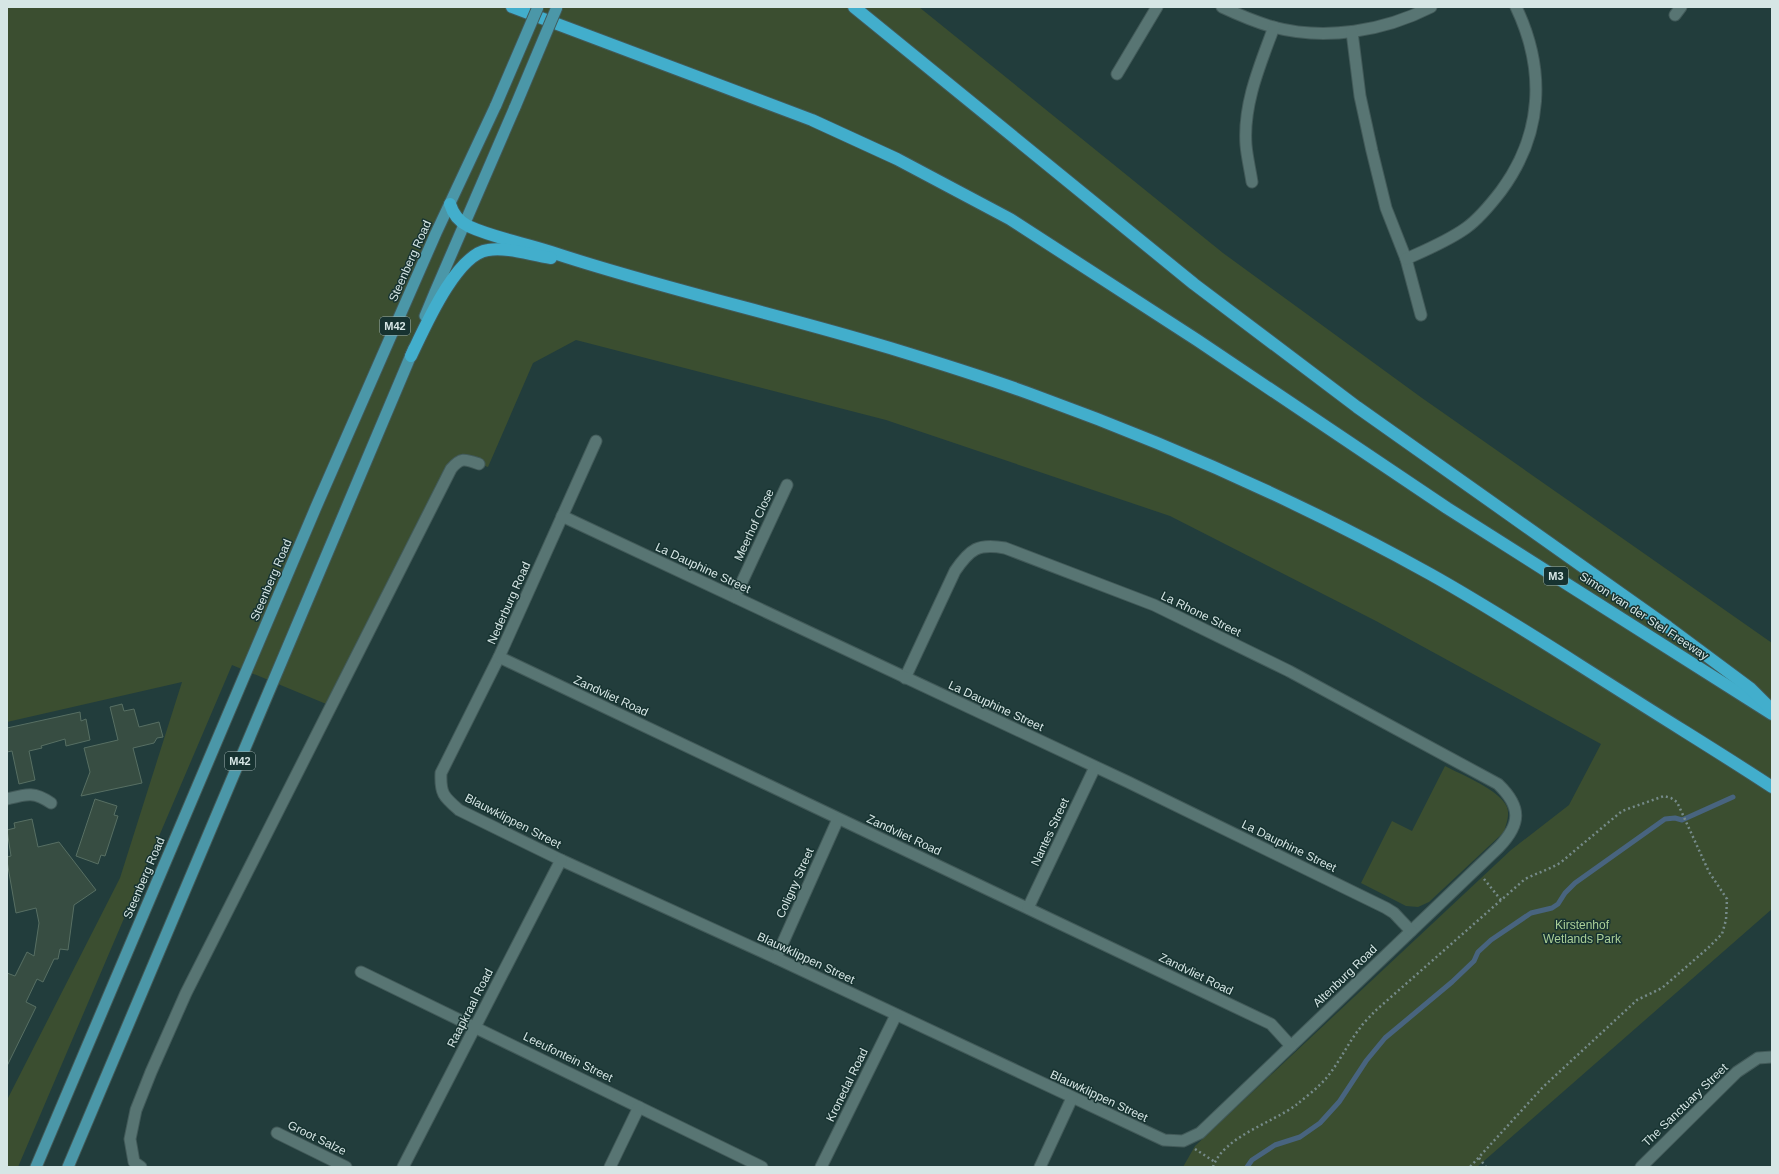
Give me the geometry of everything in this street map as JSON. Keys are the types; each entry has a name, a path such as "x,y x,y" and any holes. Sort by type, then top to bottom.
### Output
{"highway":[{"name":"Simon van der Stel Freeway","path":"512,7 812,120 897,159 1010,219 1190,335 1447,508 1772,714"},
{"path":"854,7 1194,284 1357,408 1668,627 1750,688 1764,700 1772,711"},
{"path":"450,204 453,214 464,224 582,262 825,328 947,366 1036,395 1170,448 1289,502 1427,572 1496,612 1772,787"},
{"path":"411,356 447,286 461,268 476,254 486,250 504,249 534,256 582,262"}],"main road":[{"name":"Steenberg Road","path":"36,1167 316,507 450,204 496,106 538,7"},
{"name":"M42","path":"68,1167 411,356 435,292 558,7"}],"street":[{"path":"1117,74 1158,7"},
{"path":"1222,7 1246,18 1274,28 1311,33 1352,32 1376,27 1410,18 1431,7"},
{"path":"1406,259 1436,245 1466,228 1491,205 1511,177 1526,147 1533,126 1536,97 1531,43 1516,7"},
{"path":"1252,182 1246,144 1247,115 1251,93 1274,28"},
{"path":"1352,32 1360,96 1386,208 1406,259 1422,315"},
{"name":"Nederburg Road","path":"441,773 498,657 596,441"},
{"path":"141,1167 134,1162 130,1139 136,1110 186,993 448,476 457,462 466,460 479,464"},
{"name":"Meerhof Close","path":"735,597 787,485"},
{"name":"La Dauphine Street","path":"562,516 1095,767 1386,908 1394,913 1411,931"},
{"name":"La Rhone Street","path":"905,678 954,571 965,556 976,548 992,546 1005,548 1154,605 1289,671 1498,784 1509,795 1516,808 1516,822"},
{"name":"Zandvliet Road","path":"498,657 1271,1024 1291,1046"},
{"name":"Nantes Street","path":"1028,908 1095,767"},
{"name":"Blauwklippen Street","path":"441,773 440,789 448,801 459,810 561,860 776,958 1072,1098 1164,1140 1183,1141"},
{"path":"7,799 28,794 37,795 51,803"},
{"name":"Coligny Street","path":"776,958 838,819"},
{"name":"Altenburg Road","path":"1183,1141 1200,1133 1476,869 1509,836 1516,822"},
{"name":"Raapkraal Road","path":"403,1167 561,860"},
{"name":"Leeufontein Street","path":"361,972 475,1026 762,1167"},
{"name":"Kronedal Road","path":"821,1167 896,1015"},
{"name":"The Sanctuary Street","path":"1641,1167 1737,1072 1758,1058 1772,1057"},
{"path":"1040,1167 1072,1098"},
{"path":"610,1167 639,1107"},
{"name":"Groot Salze","path":"277,1133 346,1167"}],"path":[{"path":"1213,1167 1224,1151 1242,1136 1295,1106 1327,1077 1345,1053 1359,1028 1374,1012 1525,879 1560,863 1622,811 1664,796 1672,798 1677,802 1709,872 1727,899 1728,907 1722,934 1662,988 1637,1000 1543,1087 1470,1167"},
{"path":"1476,869 1501,900"},
{"path":"1183,1141 1215,1162"},
{"path":"1479,1158 1486,1167"}],"green space":[{"name":"Kirstenhof Wetlands Park","path":"7,7 919,7 1223,253 1422,398 1772,643 1772,909 1477,1167 1183,1167 1195,1146 1511,850 1569,805 1601,744 1376,621 1170,516 886,420 576,340 533,363 488,467 479,464 457,461 331,706 232,665 18,1167 7,1167 7,1100 120,878 182,682 7,722"},
{"path":"1445,766 1489,789 1497,795 1507,807 1507,823 1504,832 1429,902 1418,907 1406,906 1361,883 1392,821 1412,831"}],"building":[{"path":"122,704 124,711 134,709 139,727 159,722 163,737 157,738 154,743 133,748 142,783 81,796 90,772 84,748 118,740 110,707"},
{"path":"80,712 81,721 86,719 90,740 66,746 65,739 41,746 42,748 29,751 35,780 19,784 12,751 7,752 7,728"},
{"path":"95,799 117,806 114,815 118,816 105,856 101,855 98,864 76,856"},
{"path":"32,819 38,847 59,842 96,890 74,905 68,950 60,949 58,959 54,959 43,982 37,979 26,1002 36,1007 7,1066 7,973 15,976 27,952 34,956 39,923 36,908 16,913 7,861 7,857 11,856 7,830 15,828 14,823"}],"waterway":[{"path":"1247,1167 1252,1160 1275,1145 1300,1137 1320,1123 1339,1102 1366,1061 1385,1038 1452,982 1474,961 1478,952 1491,940 1531,913 1552,908 1558,904 1565,893 1575,883 1665,819 1675,818 1682,820 1733,797"}]}
